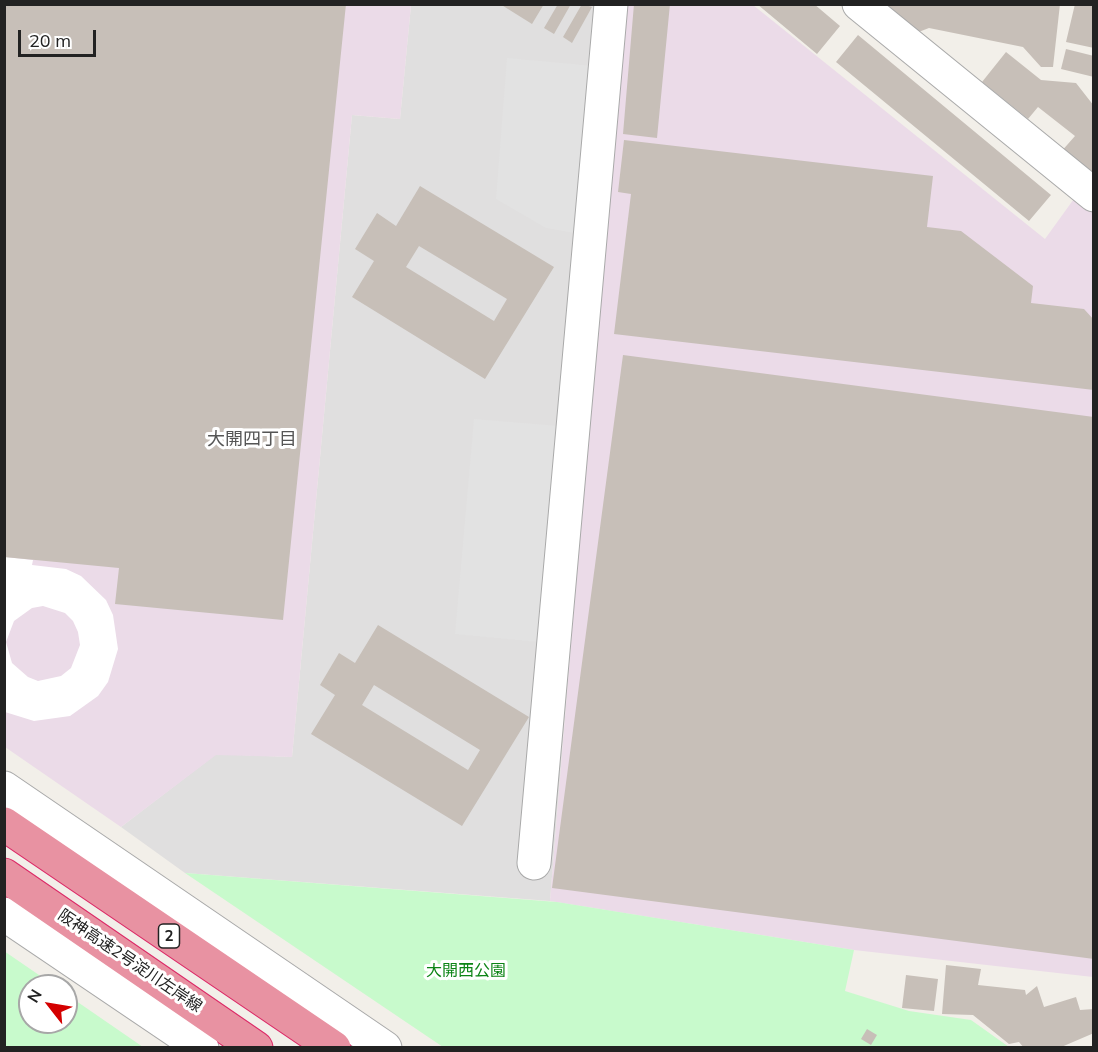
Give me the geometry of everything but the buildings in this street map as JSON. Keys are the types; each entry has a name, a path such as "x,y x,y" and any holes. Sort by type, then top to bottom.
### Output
{"highway":[{"name":"2","path":"4,824 334,1047"},
{"name":"阪神高速2号淀川左岸線","path":"4,875 256,1047"}],"street":[{"path":"534,863 611,4"},
{"path":"860,4 1094,195"},
{"path":"4,788 385,1047"},
{"path":"4,914 202,1047"}],"shaded area":[{"path":"5,5 411,5 400,119 352,115 292,757 216,755 121,827 5,747"},
{"path":"411,5 623,5 550,901 185,873 121,827 216,754 292,757 352,115 400,119"},
{"path":"623,5 753,5 1045,239 1076,196 1093,210 1093,977 854,950 550,901"},
{"path":"507,58 594,66 579,234 546,228 496,199"},
{"path":"474,419 559,426 539,642 455,634"}],"green space":[{"name":"大開西公園","path":"185,873 557,902 854,950 845,991 909,1011 971,1020 1009,1047 443,1047"},
{"path":"4,951 38,974 18,974 18,1034 78,1034 78,1002 143,1047 5,1047"}],"pier":[{"path":"5,557 33,560 32,565 66,569 81,576 106,600 113,615 118,649 108,682 98,696 70,716 34,721 5,712","holes":["43,606 65,613 73,621 80,645 71,668 61,676 38,681 28,677 12,663 6,642 14,621 32,608"]}],"district":[{"name":"大開四丁目","path":"252,440"}]}
